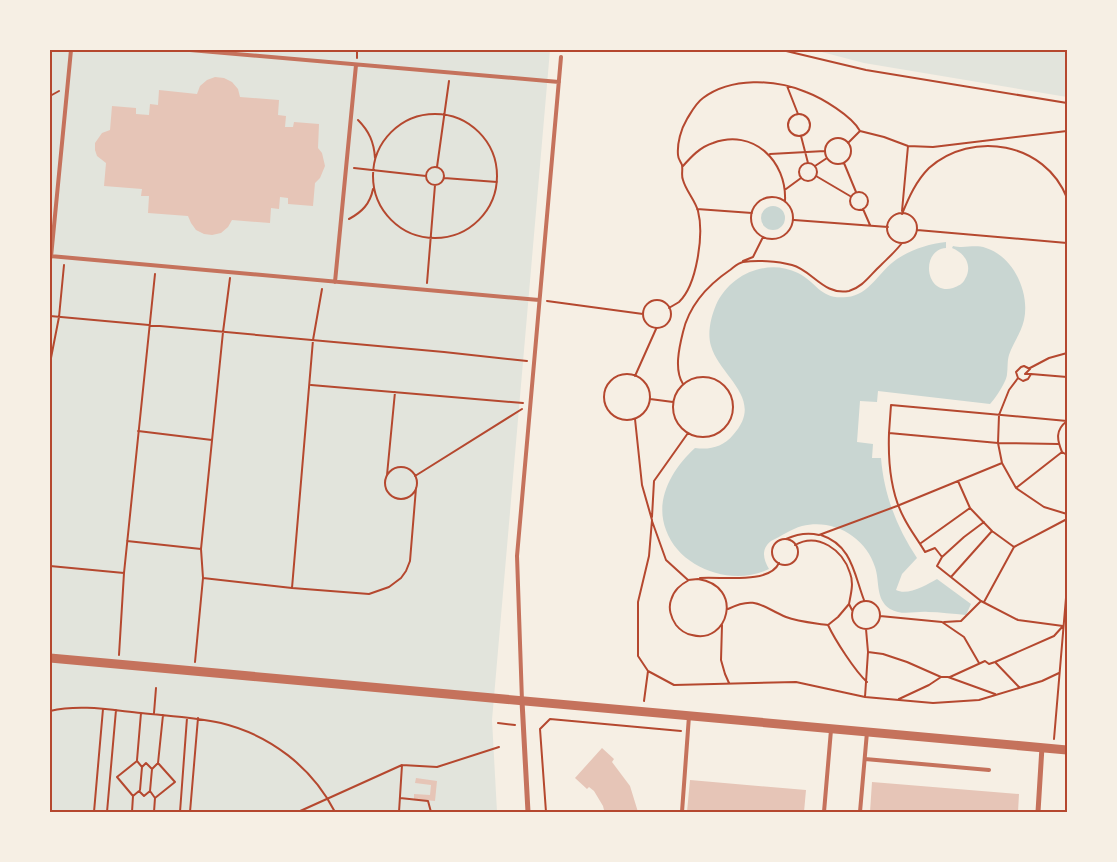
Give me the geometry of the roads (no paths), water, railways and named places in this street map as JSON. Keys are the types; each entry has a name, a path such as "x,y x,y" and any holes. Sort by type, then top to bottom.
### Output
{"street":[{"path":"50,658 1067,750"},
{"path":"522,701 528,812"},
{"path":"1038,812 1042,748"}],"lane":[{"path":"71,50 51,256 540,300"},
{"path":"190,50 559,82"},
{"path":"522,701 517,568 561,57"},
{"path":"335,282 356,65"},
{"path":"682,812 689,716"},
{"path":"824,812 832,728"},
{"path":"860,812 867,732"},
{"path":"865,759 989,770"}]}
